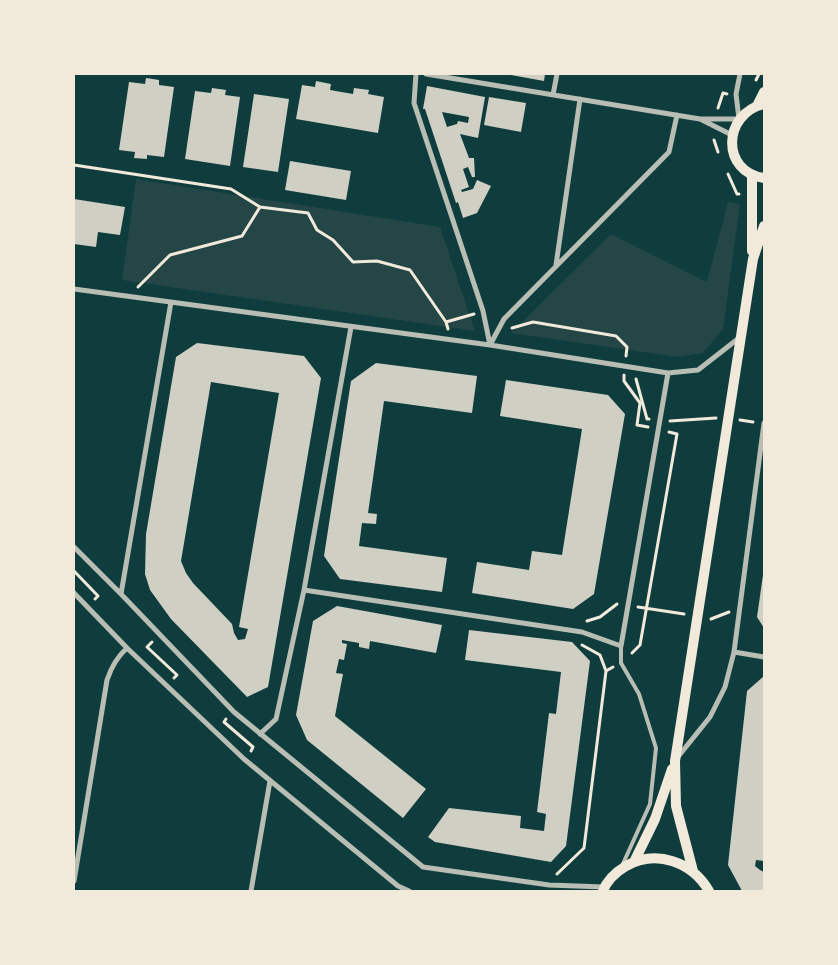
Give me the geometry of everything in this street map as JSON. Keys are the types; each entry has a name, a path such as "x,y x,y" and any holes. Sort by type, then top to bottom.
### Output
{"main road":[{"path":"764,92 761,105 739,118 732,135 732,147 742,168 752,175 764,178"},
{"path":"752,175 753,259"},
{"path":"634,862 655,820 675,761 753,259 764,226"},
{"path":"675,761 676,806 693,871"},
{"path":"604,889 620,870 634,862 649,858 664,858 679,863 693,871 709,891"}],"street":[{"path":"416,74 414,103 483,311 490,345"},
{"path":"426,74 700,119 739,118 736,94 740,74"},
{"path":"553,95 557,74"},
{"path":"556,265 580,99"},
{"path":"490,345 504,319 669,152 677,116"},
{"path":"700,119 732,135"},
{"path":"74,289 490,345 668,373 698,370 740,338"},
{"path":"121,594 171,302"},
{"path":"260,734 276,719 304,590 351,326"},
{"path":"304,590 582,632 621,646 668,373"},
{"path":"675,761 710,717 725,687 734,652 764,424"},
{"path":"74,547 234,712 422,867 549,885 604,889"},
{"path":"74,593 127,648 244,759 398,886 410,891"},
{"path":"74,881 107,680 110,671 122,652 127,648"},
{"path":"734,652 764,657"},
{"path":"251,891 270,781"}],"lane":[{"path":"620,870 650,804 656,748 639,694 621,663 621,646"}],"path":[{"path":"74,165 231,190 260,207 308,212 317,230 333,240 353,262 377,261 410,270 446,322 483,311"},
{"path":"130,296 170,255 242,236 260,207"},
{"path":"504,319 507,329 533,322 616,336 627,347 624,381 640,403 637,425 676,434 640,645 621,663 606,671"},
{"path":"633,368 647,419 660,422 727,417 764,424"},
{"path":"549,885 561,870 584,848 606,671 600,655 580,645 585,622 600,617 616,603 684,614"},
{"path":"711,619 729,612 739,612"},
{"path":"160,634 148,647 177,675 166,685"},
{"path":"234,712 224,722 253,747 244,759"}],"shaded area":[{"path":"136,179 440,227 475,331 122,280"},
{"path":"728,202 740,204 723,329 703,353 678,357 511,333 611,234 707,282"}],"building":[{"path":"512,74 545,74 544,81"},
{"path":"146,78 159,80 159,85 174,87 164,157 147,155 147,159 134,158 135,152 119,150 129,82 145,84"},
{"path":"316,81 331,84 330,90 353,94 354,88 369,90 368,94 384,97 378,133 296,119 302,85 315,87"},
{"path":"427,86 485,97 478,138 460,134 469,158 474,158 475,177 472,177 468,167 463,169 469,187 461,190 462,192 473,189 477,180 491,186 477,213 463,218 458,202 456,203 425,109 423,109","holes":["442,112 469,117 468,123 458,121 457,124 447,127"]},
{"path":"212,88 226,90 225,95 240,97 230,166 185,159 195,91 211,93"},
{"path":"254,94 289,99 278,172 243,167"},
{"path":"489,97 526,103 521,132 484,125"},
{"path":"290,161 351,171 346,200 285,190"},
{"path":"74,199 125,207 120,235 98,232 96,247 74,244"},
{"path":"197,343 304,356 321,378 268,687 247,697 171,619 150,590 145,574 146,534 176,357","holes":["211,382 279,393 239,627 248,629 245,639 238,640 232,624 193,583 181,561"]},
{"path":"376,363 477,376 472,413 384,401 368,513 377,514 376,524 362,523 359,546 447,558 442,592 340,579 324,556 351,381"},
{"path":"506,380 608,395 625,414 594,594 573,609 472,593 477,562 529,570 532,551 562,555 582,429 500,416"},
{"path":"764,575 764,628 757,617"},
{"path":"337,606 442,625 436,653 370,641 369,649 359,647 359,643 342,640 342,643 347,644 344,660 339,659 336,673 343,674 335,716 426,789 403,818 307,740 296,715 313,621"},
{"path":"469,630 572,642 590,661 566,846 551,862 435,842 428,837 449,808 521,816 520,828 544,831 546,814 537,812 549,713 556,714 561,672 465,660"},
{"path":"764,676 764,861 756,860 755,866 764,872 764,891 742,891 728,865 747,691"}]}
